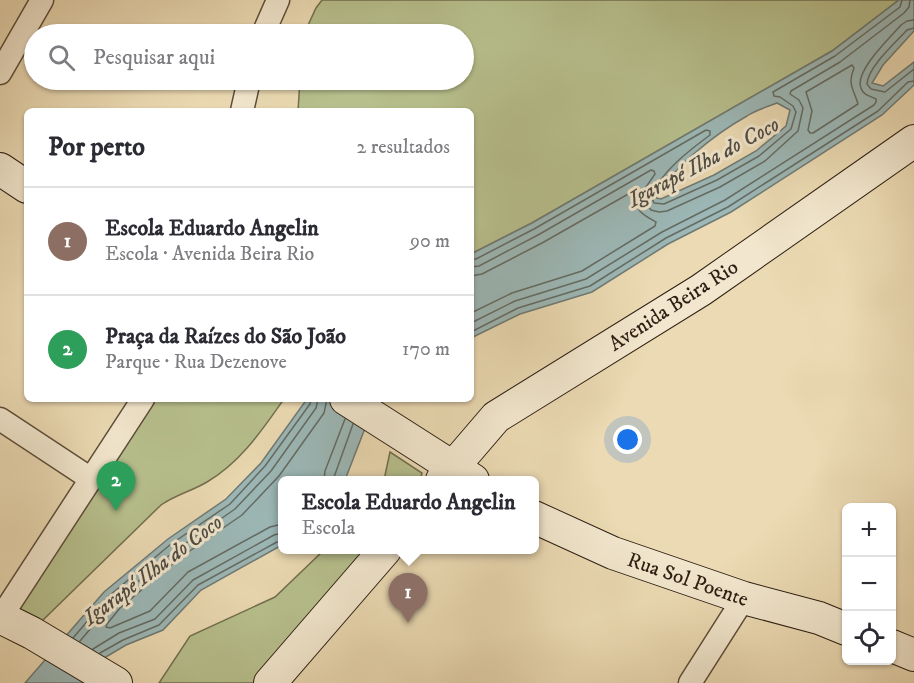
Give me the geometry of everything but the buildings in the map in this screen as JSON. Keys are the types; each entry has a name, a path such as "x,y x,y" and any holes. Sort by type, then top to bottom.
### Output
{"street":[{"path":"28,24 42,0"},
{"path":"267,24 278,0"},
{"path":"0,73 24,31"},
{"path":"243,108 247,90"},
{"name":"Avenida Beira Rio","path":"456,476 496,417 701,290 914,141"},
{"path":"0,169 24,185"},
{"path":"116,683 32,633 0,617 141,402"},
{"path":"350,402 456,476"},
{"path":"0,419 91,479"},
{"name":"Rua Sol Poente","path":"539,519 613,553 744,598 819,618 842,627"},
{"path":"270,683 381,554"},
{"path":"690,683 744,598"},
{"path":"896,648 914,655"}],"green space":[{"path":"322,0 899,0 832,51 532,223 474,252 474,108 298,108 299,90 474,90 474,24 309,24"},
{"path":"149,402 282,402 241,455 207,482 161,505 43,620 36,630 11,608"},
{"path":"390,452 422,473 421,476 385,476"},
{"path":"320,554 369,554 257,683 159,683 190,636 275,597"}],"water":[{"path":"899,0 914,0 914,31 883,65 872,83 883,86 914,62 914,85 882,115 731,212 668,244 592,292 520,314 474,337 474,252 532,223 832,51","holes":["777,103 790,110 786,126 756,151 714,175 661,199 656,198 673,174 696,152 754,112"]},
{"name":"Igarapé Ilha do Coco","path":"305,402 377,402 347,476 278,476 278,547 201,590 163,630 126,645 104,658 84,683 25,683 104,592 168,539 226,499 261,463"}],"place":[{"name":"Praça da Raízes do São João","path":"116,511"},
{"name":"Escola Eduardo Angelin","path":"408,623"}]}
